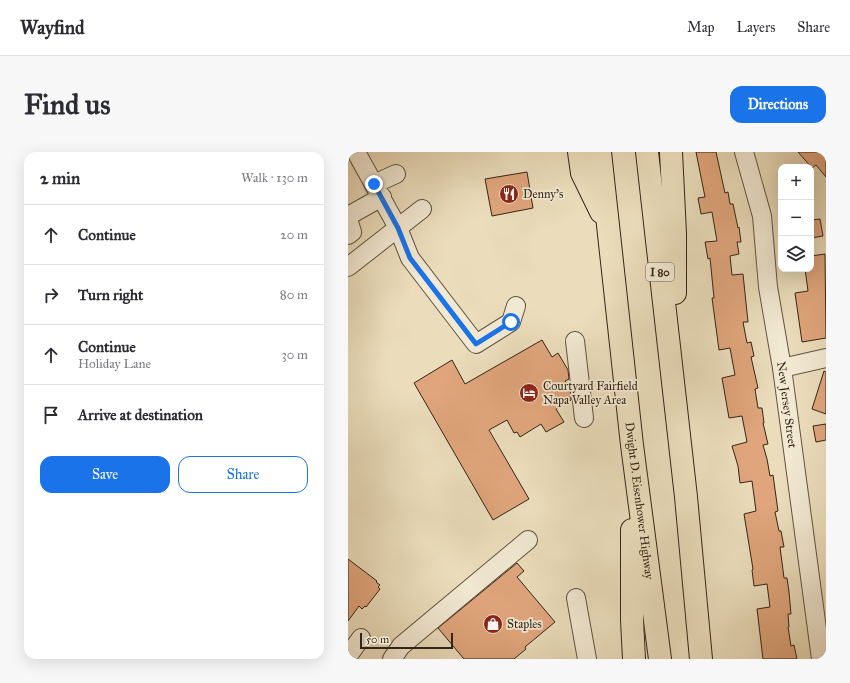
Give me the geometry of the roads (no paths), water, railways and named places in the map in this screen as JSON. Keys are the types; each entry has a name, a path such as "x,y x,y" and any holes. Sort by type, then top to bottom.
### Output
{"highway":[{"path":"579,152 582,173 608,227"},
{"name":"Dwight D. Eisenhower Highway","path":"600,152 632,445 660,659"},
{"name":"I 80","path":"647,152 675,392 701,659"},
{"path":"671,152 675,232 675,392"},
{"path":"632,445 632,620 634,659"},
{"path":"686,497 716,659"}],"street":[{"path":"356,152 398,228 410,258 462,316 476,344 511,322 516,306"},
{"name":"New Jersey Street","path":"744,152 762,216 768,287 782,368 821,659"},
{"path":"348,216 396,174"},
{"path":"348,267 422,210"},
{"path":"348,219 352,232 348,235"},
{"path":"575,341 584,418"},
{"path":"782,368 826,358"},
{"path":"392,659 401,646 528,540"},
{"path":"576,598 588,659"},
{"path":"348,656 361,638"}],"place":[{"name":"Denny's","path":"509,194"},
{"name":"Courtyard Fairfield Napa Valley Area","path":"529,393"},
{"name":"Staples","path":"493,624"}]}
